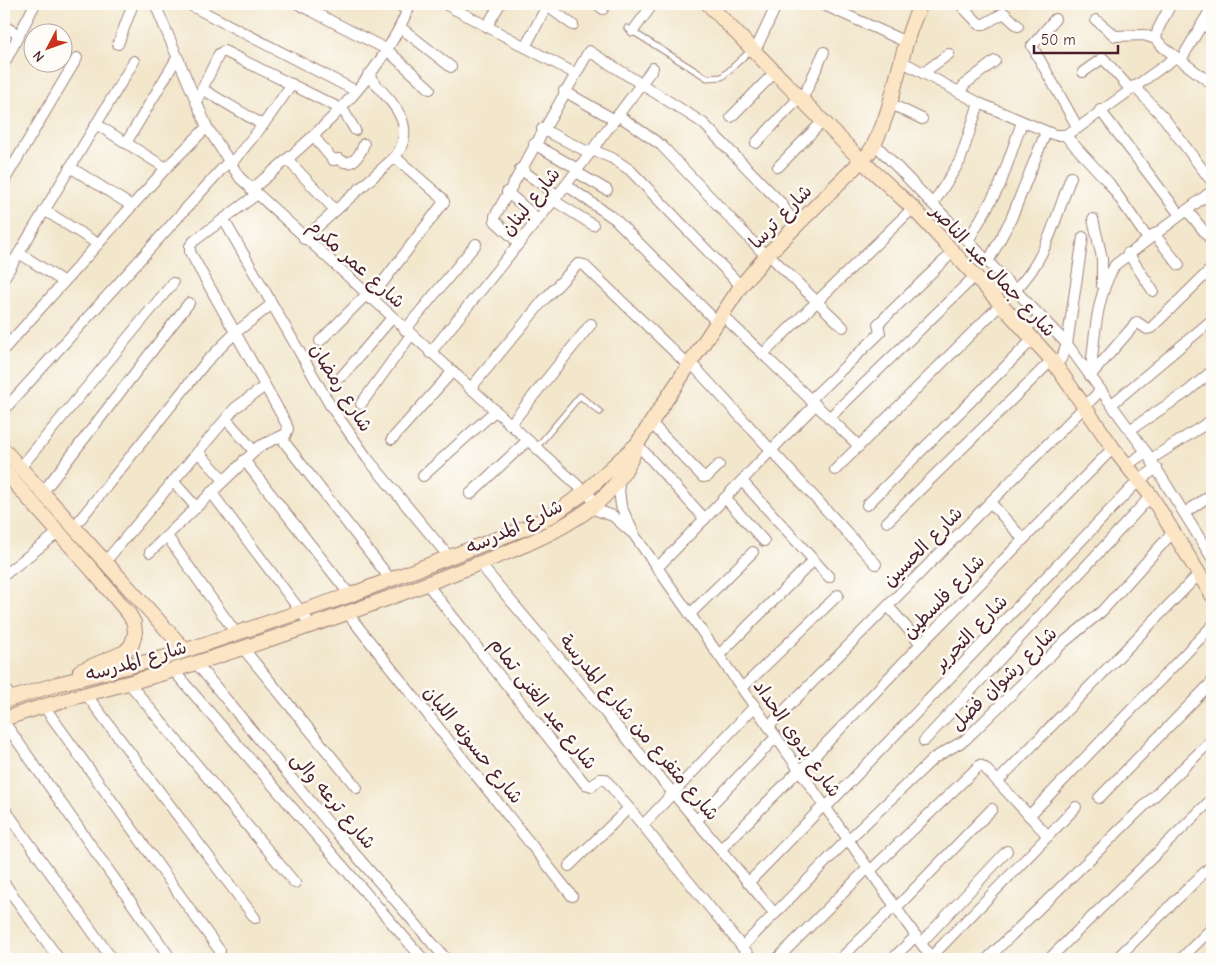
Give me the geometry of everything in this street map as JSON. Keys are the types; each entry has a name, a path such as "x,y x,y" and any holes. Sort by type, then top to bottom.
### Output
{"main road":[{"name":"شارع جمال عبد الناصر","path":"708,4 862,161 913,208 1054,362 1113,448 1151,496 1212,595"},
{"name":"شارع ترسا","path":"637,444 741,286 767,255 862,161 875,144 906,42 921,4"},
{"name":"شارع المدرسه","path":"4,721 43,705 174,670 348,614 548,534 594,506 618,481 630,463 637,444"},
{"name":"شارع المدرسه","path":"6,696 185,650 350,595 541,522 584,494 637,444"},
{"path":"4,450 185,650"},
{"path":"4,471 130,614 134,623 135,634 132,644 125,652 79,671 57,684"}],"street":[{"path":"4,64 35,4"},
{"path":"118,44 133,4"},
{"name":"شارع عمر مكرم","path":"155,4 207,127 229,163 253,192 495,411 584,494 594,506"},
{"path":"188,4 356,91"},
{"path":"298,4 386,49 430,89"},
{"path":"391,580 285,443 288,429 286,423 190,252 190,246 224,220 342,109 368,75 400,27 409,7 396,4"},
{"path":"445,4 465,8 487,26 574,73"},
{"path":"487,26 500,4"},
{"path":"525,47 546,4 573,25"},
{"path":"630,30 653,4"},
{"path":"754,50 777,4"},
{"path":"822,4 906,42"},
{"path":"960,4 980,24 1004,13 1018,26"},
{"path":"1156,39 1158,29 1171,4"},
{"path":"901,61 979,103 1046,132 1065,135 1078,128 1132,87 1178,59 1212,7"},
{"path":"1055,19 1032,46 1078,128"},
{"path":"1096,20 1115,36 1144,35 1156,39 1178,59 1212,84"},
{"path":"1202,24 1212,31"},
{"path":"4,26 19,35"},
{"path":"400,27 451,67"},
{"path":"196,102 219,54 224,51 342,109 355,130"},
{"path":"518,243 494,221 495,216 542,129 589,51 703,123 781,204 796,225"},
{"path":"756,143 801,99 824,52"},
{"path":"923,72 949,54"},
{"path":"4,181 77,58"},
{"path":"126,143 177,58"},
{"path":"1083,72 1103,58 1164,118 1212,182"},
{"path":"4,278 134,61"},
{"path":"959,92 965,84 995,61"},
{"name":"شارع لبنان","path":"430,353 566,185 653,68"},
{"path":"731,117 775,72"},
{"path":"304,239 396,157 404,141 404,124 399,113 368,75"},
{"path":"4,410 263,125 292,84"},
{"path":"202,89 263,125"},
{"path":"564,91 617,117 660,145 767,255 843,327"},
{"path":"889,103 922,119"},
{"path":"933,204 960,162 979,103"},
{"path":"1100,110 1183,213 1211,240"},
{"path":"778,167 823,121"},
{"path":"968,241 1000,184 1022,122"},
{"path":"96,124 166,168"},
{"path":"4,349 166,168 207,127"},
{"path":"542,129 591,152 612,158 630,170 741,286"},
{"path":"988,262 1014,213 1046,132"},
{"path":"1065,135 1109,183 1151,237 1179,265"},
{"path":"314,137 334,160 339,159 344,163 349,163 358,157 364,144"},
{"path":"534,144 608,190"},
{"name":"شارع جمال عبد الناصر","path":"875,144 1067,344 1131,429 1186,512 1212,558"},
{"path":"320,341 368,297 444,202 442,198 396,157"},
{"path":"287,159 335,210"},
{"path":"70,167 132,206"},
{"path":"520,169 593,226"},
{"path":"1014,290 1025,280 1040,258 1071,177"},
{"path":"566,185 615,218 719,318 763,354 859,446"},
{"path":"1100,298 1105,281 1115,265 1212,191"},
{"path":"507,192 538,219"},
{"path":"763,354 913,208"},
{"path":"44,210 98,244"},
{"path":"1090,376 1100,298 1102,258 1093,219"},
{"name":"شارع رمضان","path":"224,220 315,380 347,430 450,558"},
{"path":"888,522 1054,362 1061,359 1067,344 1084,237"},
{"path":"361,404 408,333 476,244"},
{"path":"657,568 742,481 813,402 880,333 878,324 953,252"},
{"path":"19,253 64,282"},
{"path":"1128,254 1153,291"},
{"path":"470,389 542,302 576,265 580,264 689,364 876,564"},
{"path":"1090,376 1137,322 1147,329 1151,328 1212,268"},
{"path":"829,418 975,276"},
{"path":"20,468 173,283"},
{"path":"43,492 189,303"},
{"path":"74,528 206,362 235,333 272,304"},
{"path":"835,470 1001,304"},
{"path":"867,505 1029,334 1041,317"},
{"path":"342,376 392,318"},
{"path":"1112,404 1212,320"},
{"path":"510,425 591,324"},
{"path":"1131,429 1186,392 1212,371"},
{"path":"392,439 452,372"},
{"path":"105,562 235,408 265,386"},
{"name":"شارع الحسين","path":"769,726 1101,390"},
{"path":"424,476 495,411"},
{"path":"226,419 254,451"},
{"path":"1127,465 1151,460 1212,420"},
{"path":"651,423 703,477 708,476 720,465"},
{"path":"150,552 262,444 273,442 286,434"},
{"path":"637,444 705,518"},
{"path":"470,494 531,445"},
{"name":"شارع فلسطين","path":"720,850 800,771 1113,448"},
{"path":"198,452 224,480"},
{"path":"244,460 350,595"},
{"name":"شارع التحرير","path":"748,883 825,806 1139,480 1151,460"},
{"path":"173,481 196,508"},
{"name":"شارع بدوى الحداد","path":"618,481 621,506 635,536 932,958"},
{"path":"742,481 829,577"},
{"path":"211,492 302,610 311,625"},
{"path":"1186,512 1212,494"},
{"path":"924,741 1151,496"},
{"path":"724,498 764,541"},
{"path":"990,502 1023,540"},
{"name":"شارع بدوى الحداد","path":"594,506 613,516 635,536"},
{"path":"4,575 58,532"},
{"name":"شارع رشوان فضل","path":"742,947 848,839 934,758 965,740 1063,643 1102,611 1174,532"},
{"path":"167,536 236,632"},
{"path":"690,614 752,552"},
{"path":"719,655 814,560"},
{"name":"شارع متفرع من شارع المدرسة","path":"479,563 774,914"},
{"path":"998,782 1200,574"},
{"name":"شارع عبد الغنى تمام","path":"427,584 586,784 592,786 600,779 605,779 752,959"},
{"path":"742,688 838,595"},
{"path":"888,606 921,644"},
{"name":"شارع حسونه اللبان","path":"348,614 572,896"},
{"path":"1029,816 1212,626"},
{"path":"242,647 357,788"},
{"name":"شارع ترعه والى","path":"196,663 446,959"},
{"name":"شارع ترعه والى","path":"174,670 423,959"},
{"path":"128,682 295,883"},
{"path":"1099,798 1212,682"},
{"path":"86,693 255,918"},
{"path":"43,705 220,951"},
{"path":"642,825 755,706"},
{"path":"4,721 171,959"},
{"path":"696,820 776,737"},
{"path":"987,959 1212,740"},
{"path":"777,959 977,767 983,766 1048,836"},
{"path":"1048,959 1212,799"},
{"path":"932,958 1076,807"},
{"path":"4,808 112,959"},
{"path":"570,866 629,808"},
{"path":"840,959 896,907 992,809"},
{"path":"892,959 918,939 1007,851"},
{"path":"1116,959 1212,865"},
{"path":"4,882 59,959"},
{"path":"1181,959 1212,928"}],"lane":[{"path":"630,30 707,78 722,77 754,50"},
{"path":"531,445 580,396 600,412"}]}
